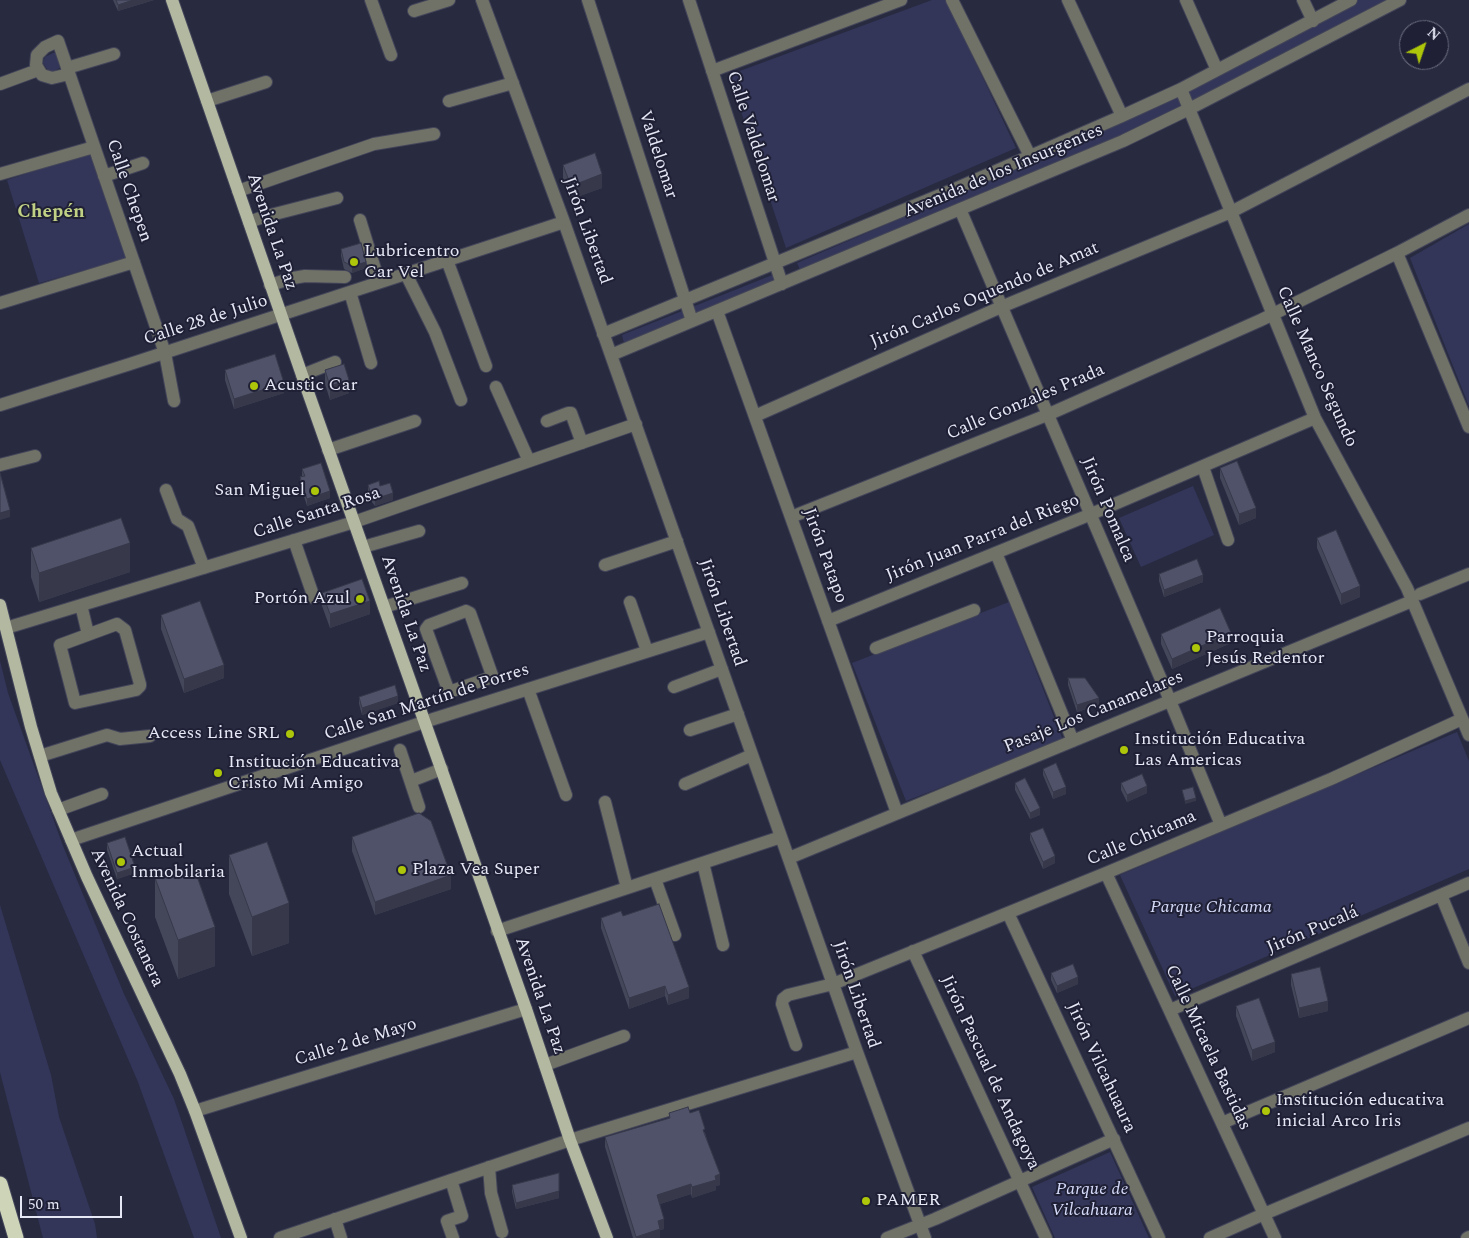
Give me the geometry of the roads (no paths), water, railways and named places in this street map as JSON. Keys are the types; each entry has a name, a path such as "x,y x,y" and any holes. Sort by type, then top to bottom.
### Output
{"highway":[{"path":"0,1184 16,1238"}],"main road":[{"name":"Avenida La Paz","path":"172,0 270,285 526,1009 570,1140 607,1238"},
{"name":"Avenida Costanera","path":"0,605 51,793 196,1111 241,1238"}],"street":[{"path":"371,0 391,55"},
{"path":"414,10 448,0"},
{"name":"Jirón Libertad","path":"482,0 564,222 857,1052 925,1238"},
{"name":"Valdelomar","path":"588,0 692,321"},
{"name":"Calle Valdelomar","path":"689,0 782,284"},
{"path":"712,71 901,0"},
{"path":"952,0 1030,156"},
{"path":"1068,0 1122,116"},
{"path":"1186,0 1218,70"},
{"path":"1303,0 1313,21"},
{"name":"Avenida de los Insurgentes","path":"603,334 1122,116 1181,89 1351,0"},
{"name":"Avenida de los Insurgentes","path":"611,355 1123,141 1189,110 1400,0"},
{"name":"Calle Chepen","path":"38,70 36,65 37,54 45,47 58,42 165,353 174,402"},
{"path":"0,84 38,70 42,75 52,78 114,54"},
{"path":"207,101 266,82"},
{"path":"449,101 513,83"},
{"name":"Calle Manco Segundo","path":"1181,89 1315,418 1394,563 1416,598 1469,735"},
{"name":"Jirón Carlos Oquendo de Amat","path":"755,416 1001,307 1230,212 1469,89"},
{"path":"238,191 374,144 434,134"},
{"path":"0,174 94,147"},
{"path":"104,176 142,163"},
{"path":"249,222 337,198"},
{"name":"Jirón Pomalca","path":"960,209 1221,825"},
{"name":"Calle Gonzales Prada","path":"791,518 1047,415 1272,315 1469,215"},
{"path":"360,220 379,282"},
{"name":"Calle 28 de Julio","path":"0,405 564,222"},
{"path":"1397,253 1469,427"},
{"path":"447,260 486,366"},
{"path":"0,303 134,262"},
{"path":"406,274 435,332 460,400"},
{"path":"270,285 305,276 345,277"},
{"path":"350,292 371,363"},
{"name":"Jirón Patapo","path":"717,311 897,814"},
{"path":"302,375 335,362"},
{"path":"496,387 529,461"},
{"path":"546,421 571,413 582,443"},
{"name":"Jirón Juan Parra del Riego","path":"828,621 1089,515 1315,418"},
{"path":"328,450 415,421"},
{"name":"Calle Santa Rosa","path":"6,628 354,522 636,424"},
{"path":"0,465 35,456"},
{"path":"1203,467 1228,540"},
{"path":"166,490 177,519 188,526 204,568"},
{"path":"362,547 419,531"},
{"path":"294,540 314,598"},
{"path":"605,565 677,541"},
{"path":"996,553 1073,741"},
{"name":"Pasaje Los Canamelares","path":"789,858 1170,701 1469,574"},
{"path":"384,607 462,584"},
{"path":"630,602 647,651"},
{"path":"81,605 88,634"},
{"path":"876,648 974,610"},
{"path":"467,611 470,613 492,675 489,678 464,687 449,692 426,629 429,625 467,611"},
{"path":"117,624 123,627 140,684 138,689 74,703 60,646 88,634 117,624"},
{"name":"Calle San Martín de Porres","path":"71,840 466,708 709,632"},
{"path":"674,687 722,668"},
{"path":"464,687 466,708"},
{"path":"528,689 566,795"},
{"path":"690,730 738,714"},
{"name":"Calle Chicama","path":"796,1045 784,1010 783,999 788,995 833,984 1008,913 1331,779 1462,720"},
{"path":"40,756 107,735 120,738 150,736"},
{"path":"400,750 419,806"},
{"path":"685,784 752,755"},
{"path":"411,781 442,769"},
{"path":"58,810 102,794"},
{"path":"604,802 627,888"},
{"path":"497,931 782,837"},
{"path":"703,863 722,945"},
{"name":"Calle Micaela Bastidas","path":"1106,873 1275,1238"},
{"path":"655,879 674,935"},
{"name":"Jirón Pucalá","path":"1170,1010 1469,883"},
{"path":"1441,895 1469,963"},
{"name":"Jirón Vilcahuaura","path":"1008,913 1160,1238"},
{"name":"Jirón Pascual de Andagoya","path":"913,951 1046,1238"},
{"name":"Calle 2 de Mayo","path":"196,1111 526,1009"},
{"path":"1222,1123 1469,1018"},
{"path":"545,1065 624,1036"},
{"path":"280,1238 570,1140 857,1052"},
{"path":"1210,1238 1469,1128"},
{"path":"887,1238 1020,1182 1114,1139"},
{"path":"489,1167 491,1193 502,1232"},
{"path":"451,1180 462,1216 447,1221 453,1238"},
{"path":"335,1219 341,1238"}],"place":[{"name":"Lubricentro Car Vel","path":"354,262"},
{"name":"Acustic Car","path":"254,386"},
{"name":"San Miguel","path":"315,491"},
{"name":"Portón Azul","path":"360,599"},
{"name":"Parroquia Jesús Redentor","path":"1196,648"},
{"name":"Access Line SRL","path":"290,734"},
{"name":"Institución Educativa Las Americas","path":"1124,750"},
{"name":"Institución Educativa Cristo Mi Amigo","path":"218,773"},
{"name":"Actual Inmobilaria","path":"121,862"},
{"name":"Plaza Vea Super","path":"402,870"},
{"name":"Institución educativa inicial Arco Iris","path":"1266,1111"},
{"name":"PAMER","path":"866,1201"}],"district":[{"name":"Chepén","path":"51,213"}],"park label":[{"name":"Parque Chicama","path":"1211,908"},
{"name":"Parque de Vilcahuara","path":"1092,1200"}]}
